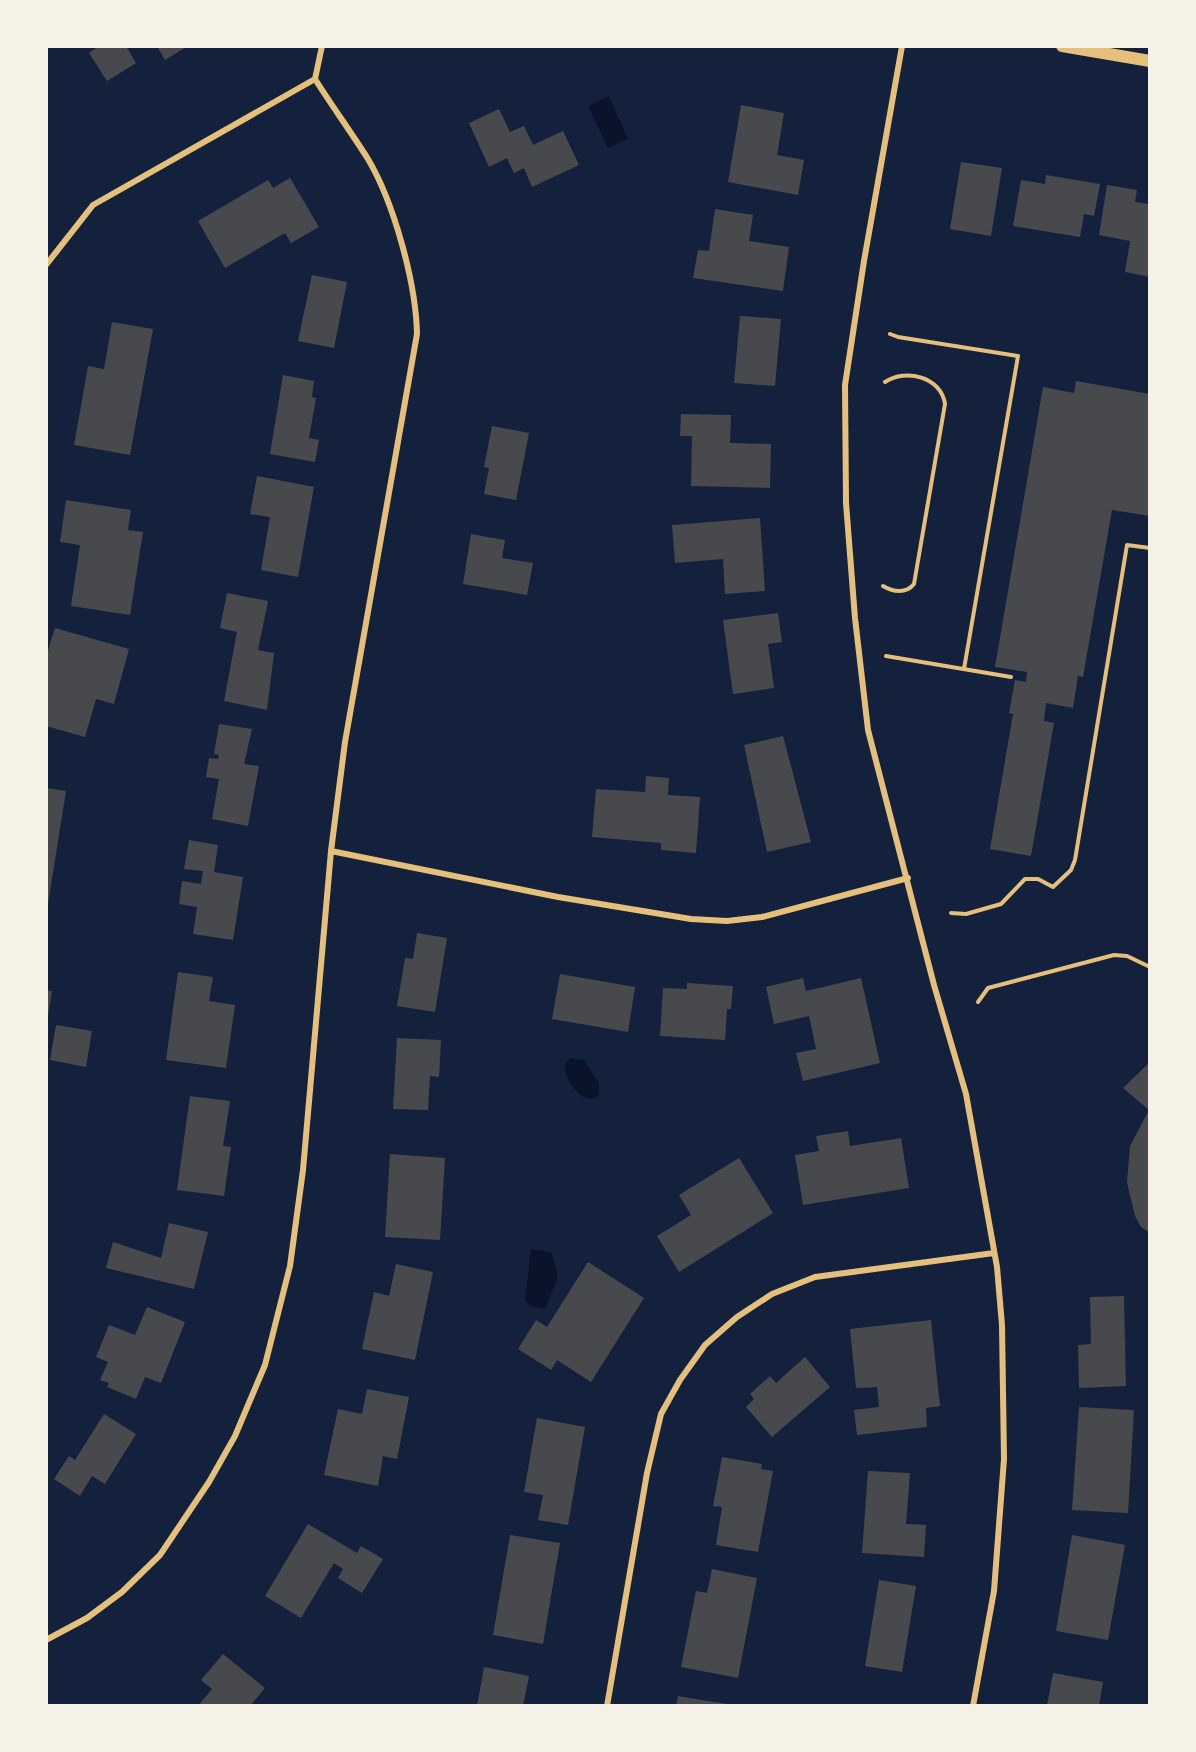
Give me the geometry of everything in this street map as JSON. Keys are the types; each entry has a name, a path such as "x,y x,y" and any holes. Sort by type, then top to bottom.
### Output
{"main road":[{"path":"1062,46 1149,62"}],"street":[{"path":"46,1640 87,1618 113,1599 160,1555 208,1482 235,1436 265,1365 290,1266 301,1180 331,851 345,742 417,334 416,300 392,214 369,161 315,79 322,46"},
{"path":"902,46 864,261 845,385 846,504 855,618 868,730 934,985 966,1094 994,1253 1002,1325 1004,1459 994,1591 973,1706"},
{"path":"46,265 93,205 315,79"},
{"path":"331,851 558,897 691,920 727,921 762,917 908,878"},
{"path":"607,1706 647,1473 661,1414 680,1380 705,1345 737,1317 772,1294 815,1277 994,1253"}],"path":[{"path":"890,334 1018,356 964,669"},
{"path":"883,586 894,591 904,591 914,584 945,404 940,389 927,379 901,375 885,382"},
{"path":"951,913 966,914 1000,904 1025,879 1038,879 1053,887 1071,870 1075,860 1127,545 1149,548"},
{"path":"886,656 1011,677"},
{"path":"978,1002 988,988 1114,955 1127,956 1149,968"}],"water":[{"path":"609,96 628,139 608,148 588,106"},
{"path":"571,1058 584,1060 599,1083 599,1095 593,1099 582,1096 569,1081 565,1063"},
{"path":"531,1249 552,1253 558,1276 546,1308 532,1307 525,1300"}],"building":[{"path":"99,46 126,46 136,63 107,81 89,53"},
{"path":"157,46 188,46 165,60"},
{"path":"741,105 784,113 777,155 804,160 798,195 728,182"},
{"path":"499,109 510,132 524,126 533,145 563,131 579,165 532,187 524,168 514,173 507,158 489,167 469,123"},
{"path":"961,162 1002,168 991,236 950,229"},
{"path":"1046,175 1100,184 1094,216 1084,214 1080,237 1013,226 1021,180 1045,184"},
{"path":"290,178 319,227 291,243 285,233 225,268 198,221 268,180 273,188"},
{"path":"1107,185 1137,190 1135,202 1150,204 1150,277 1125,272 1130,241 1099,235"},
{"path":"715,209 753,215 749,241 789,247 783,291 693,278 698,250 709,251"},
{"path":"312,275 347,282 334,348 298,341"},
{"path":"740,316 781,319 775,386 734,383"},
{"path":"112,322 153,329 130,455 74,445 88,366 104,369"},
{"path":"283,375 314,381 312,397 316,398 309,438 319,440 315,462 270,454"},
{"path":"1076,381 1150,394 1150,516 1112,510 1083,677 1078,676 1073,708 1046,703 1044,721 1054,723 1031,856 990,849 1013,714 1009,713 1015,680 1026,682 1027,672 995,667 1043,387 1074,393"},
{"path":"681,414 731,415 730,443 771,444 770,488 691,486 692,436 680,436"},
{"path":"492,426 529,433 516,500 484,494 489,468 484,467"},
{"path":"257,476 314,487 298,577 261,570 270,517 250,514"},
{"path":"66,500 131,510 128,530 143,532 130,615 71,606 80,545 60,542"},
{"path":"760,518 765,591 725,594 723,559 675,563 672,525"},
{"path":"471,534 505,540 502,558 533,563 527,595 463,584"},
{"path":"227,593 268,601 258,650 274,653 267,710 224,701 237,632 220,628"},
{"path":"778,613 782,642 768,644 774,688 733,694 723,620"},
{"path":"55,628 129,649 114,704 96,699 85,737 46,726 46,657"},
{"path":"219,724 252,729 244,764 259,766 248,826 212,819 219,779 206,777 209,758 218,759 219,755 214,754"},
{"path":"783,736 811,842 767,852 744,745"},
{"path":"646,776 669,778 668,795 700,797 696,853 661,850 661,843 592,837 596,789 645,792"},
{"path":"46,788 66,791 48,904 46,904"},
{"path":"189,840 218,845 214,872 243,877 233,940 193,934 197,907 179,904 182,881 201,884 203,871 184,869"},
{"path":"417,933 447,938 435,1012 397,1006 405,958 413,959"},
{"path":"178,972 213,977 209,1001 235,1005 226,1068 166,1060"},
{"path":"560,974 635,987 628,1032 552,1019"},
{"path":"803,978 806,991 861,978 880,1063 803,1081 796,1053 816,1049 809,1016 774,1024 766,987"},
{"path":"687,983 733,986 731,1009 727,1009 725,1040 660,1036 663,988 687,989"},
{"path":"46,990 52,991 48,1016 46,1016"},
{"path":"56,1025 92,1031 86,1067 50,1060"},
{"path":"397,1038 441,1040 439,1077 430,1076 428,1110 393,1109"},
{"path":"1150,1062 1150,1233 1141,1227 1135,1216 1127,1182 1130,1146 1149,1110 1123,1088"},
{"path":"190,1096 230,1101 223,1146 231,1147 224,1196 177,1190"},
{"path":"848,1131 850,1146 901,1138 909,1188 803,1205 795,1155 819,1151 816,1136"},
{"path":"390,1154 445,1158 440,1240 385,1237"},
{"path":"739,1158 773,1213 679,1272 657,1236 691,1215 679,1195"},
{"path":"169,1223 208,1232 194,1289 106,1268 113,1242 161,1258"},
{"path":"588,1262 644,1298 591,1382 557,1360 551,1370 518,1349 536,1320 547,1327"},
{"path":"396,1264 433,1272 415,1360 362,1349 374,1292 389,1296"},
{"path":"1124,1296 1126,1386 1079,1388 1078,1345 1091,1344 1090,1297"},
{"path":"147,1307 185,1322 161,1383 145,1377 136,1399 107,1387 109,1383 100,1380 108,1362 96,1357 109,1325 135,1335"},
{"path":"931,1320 940,1406 926,1408 927,1427 857,1435 854,1410 879,1407 877,1387 856,1388 850,1329"},
{"path":"805,1357 830,1387 772,1437 746,1407 754,1399 750,1394 770,1376 776,1383"},
{"path":"367,1389 409,1397 397,1459 383,1456 378,1486 324,1475 338,1409 362,1414"},
{"path":"1079,1407 1134,1410 1128,1513 1072,1510"},
{"path":"104,1414 136,1434 105,1484 92,1476 80,1496 54,1479 69,1456 75,1460"},
{"path":"537,1418 585,1427 568,1525 538,1520 543,1495 524,1492"},
{"path":"722,1457 762,1464 761,1469 773,1471 758,1552 716,1545 722,1507 713,1506"},
{"path":"868,1471 910,1473 906,1524 926,1525 924,1557 862,1553"},
{"path":"308,1524 357,1553 361,1546 383,1559 362,1593 338,1578 343,1569 334,1563 301,1618 265,1596"},
{"path":"510,1535 560,1543 543,1644 493,1635"},
{"path":"1072,1535 1125,1545 1108,1640 1056,1631"},
{"path":"712,1569 757,1578 738,1678 681,1667 696,1591 707,1593"},
{"path":"879,1580 916,1586 902,1672 865,1666"},
{"path":"223,1654 265,1688 250,1706 198,1706 212,1689 201,1680"},
{"path":"484,1667 529,1676 523,1706 477,1706"},
{"path":"1053,1673 1103,1682 1099,1706 1047,1706"},
{"path":"678,1696 727,1704 727,1706 676,1706"}]}
